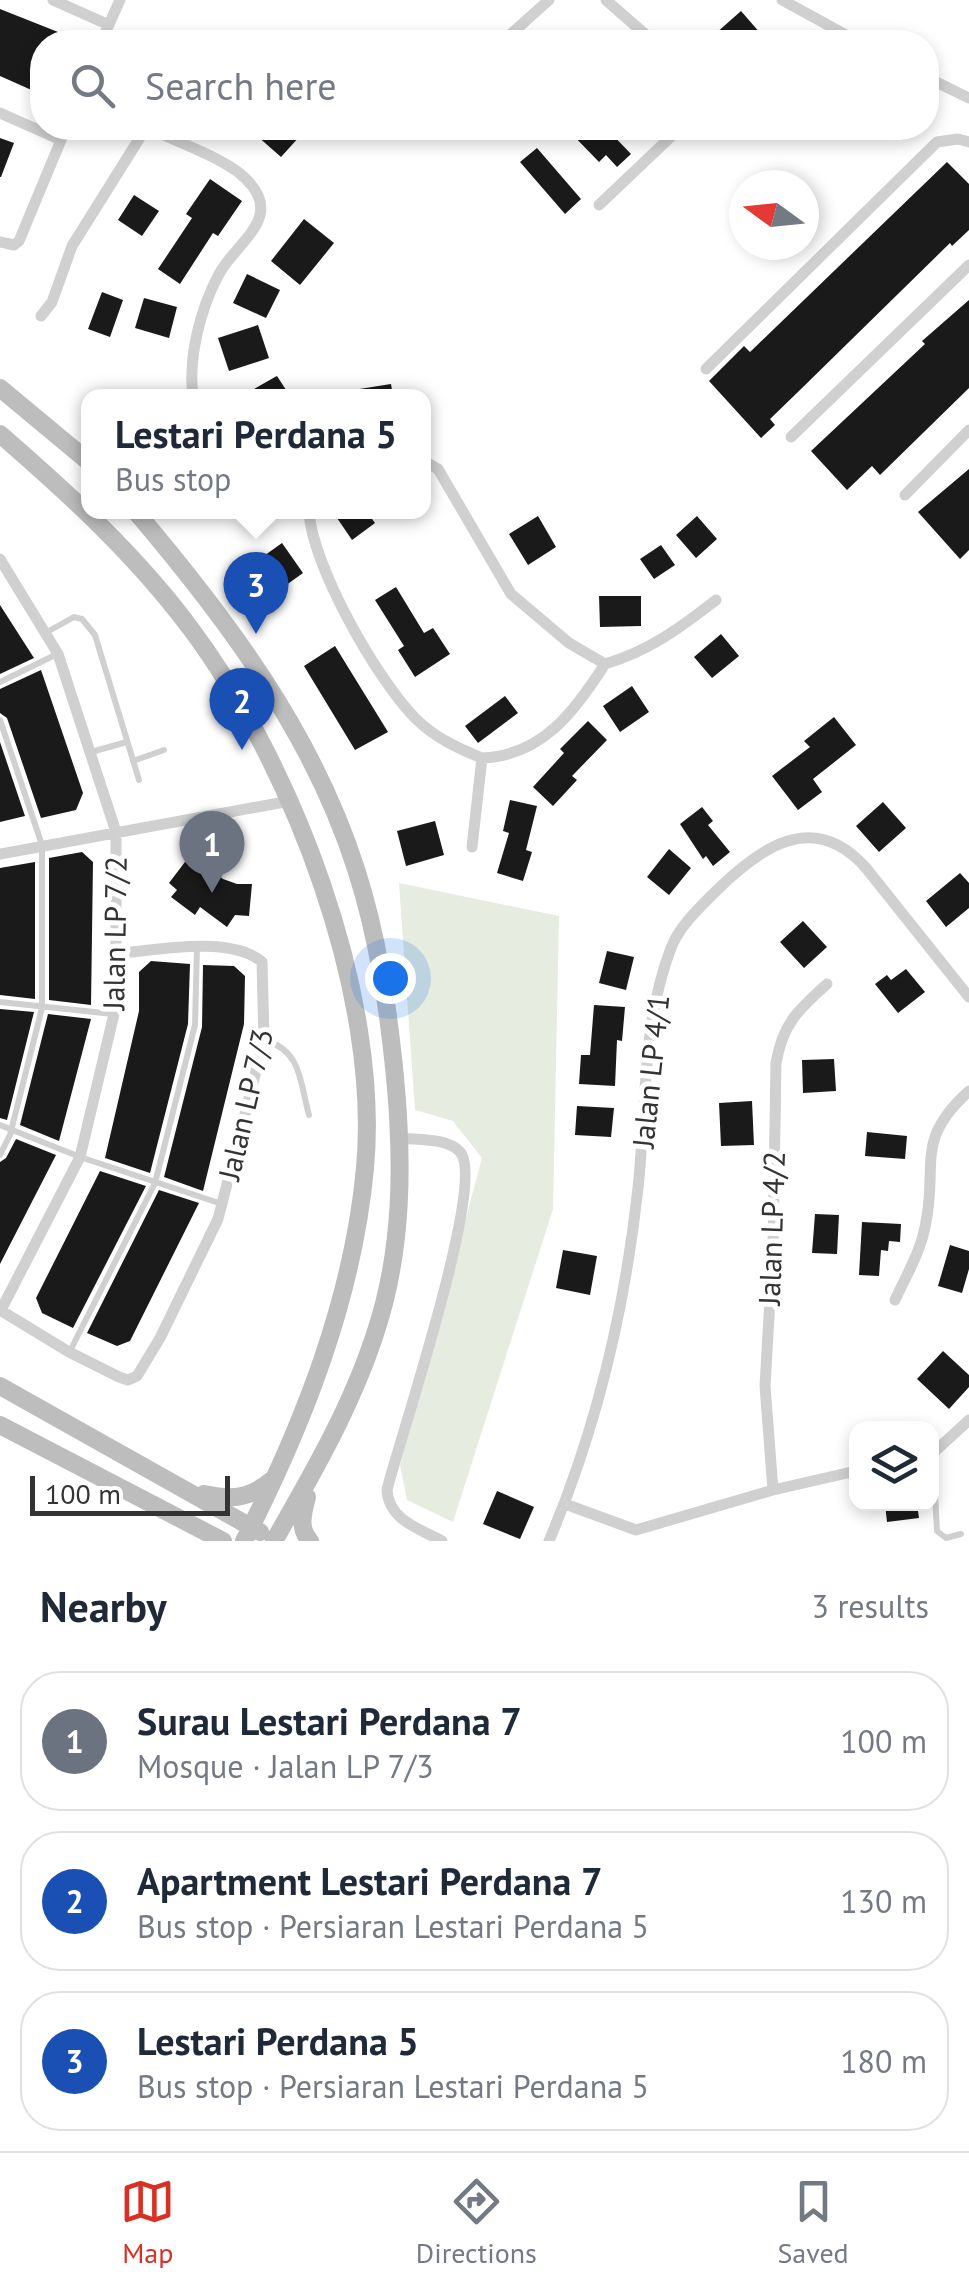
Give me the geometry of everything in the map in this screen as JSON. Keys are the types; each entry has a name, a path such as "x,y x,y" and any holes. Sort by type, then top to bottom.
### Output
{"main road":[{"path":"0,388 81,456"},
{"path":"0,434 81,502"},
{"path":"100,519 192,630 240,705 290,801 320,880 346,966 362,1059 366,1165 358,1222 336,1317 319,1373 248,1534"},
{"path":"0,1386 184,1490 248,1534 276,1540 352,1395 377,1329 396,1244 401,1138 381,964 356,868 320,778 272,689 206,594 142,519"},
{"path":"0,1426 223,1541"},
{"path":"310,1541 301,1519 314,1472"},
{"path":"184,1490 235,1499 250,1496 276,1477"},
{"path":"166,1512 200,1541"}],"street":[{"path":"53,0 108,25"},
{"path":"106,30 120,0"},
{"path":"515,30 548,0"},
{"path":"606,0 640,30"},
{"path":"782,0 837,30"},
{"path":"939,83 969,98"},
{"path":"0,113 30,123"},
{"path":"0,242 14,245 22,235 62,140"},
{"path":"41,316 52,302 72,246 138,140"},
{"path":"172,140 242,174 254,187 261,204 258,224 219,272 204,311 194,360 193,389"},
{"path":"599,205 667,140"},
{"path":"706,370 937,142 969,142"},
{"path":"791,437 969,265"},
{"path":"905,495 969,430"},
{"path":"431,465 438,469 511,594 568,643 604,664"},
{"path":"310,519 310,529 334,586 374,666 402,703 432,733 482,758 504,758 525,750 577,708 604,664 638,654 666,639 716,600"},
{"name":"Jalan LP 7/2","path":"0,558 58,654 116,832 114,1014 80,1157 1,1310"},
{"path":"472,848 482,758"},
{"path":"0,854 290,801"},
{"name":"Jalan LP 4/1","path":"549,1541 565,1504 613,1342 630,1262 647,1042 656,991 673,942 696,910 756,856 785,841 808,836 835,841 850,849 969,998"},
{"name":"Jalan LP 7/3","path":"69,1352 119,1377 128,1380 137,1376 160,1338 218,1219 264,1040 262,962 251,952 197,946 116,954"},
{"name":"Jalan LP 4/2","path":"774,1490 765,1386 773,1247 776,1063 781,1034 800,1008 827,984"},
{"path":"894,1300 917,1254 926,1225 930,1146 936,1128 949,1108 969,1091"},
{"path":"401,1138 448,1144 460,1150 466,1163 457,1232 435,1326 387,1490 389,1504 401,1519 442,1541"},
{"path":"1,1310 69,1352"},
{"path":"939,1447 969,1420"},
{"path":"565,1504 636,1530 849,1473"}],"lane":[{"path":"47,632 74,616 88,624 139,780"},
{"path":"0,682 58,654"},
{"path":"0,720 42,845 42,1008 12,1129 0,1155"},
{"path":"91,752 127,742"},
{"path":"133,761 164,750"},
{"path":"69,1352 156,1184 195,1026 197,946"},
{"path":"0,1002 114,1014"},
{"path":"264,1040 286,1049 294,1058 308,1116"},
{"path":"0,1124 80,1157 222,1204"},
{"path":"936,1511 937,1531 946,1538 961,1534"}],"shaded area":[{"path":"399,883 559,916 553,1209 453,1522 407,1500 400,1465 482,1158 453,1121 415,1110"}],"building":[{"path":"0,9 53,30 30,30 30,89 0,76"},
{"path":"741,11 758,30 720,30"},
{"path":"0,138 14,143 1,177 0,177"},
{"path":"262,140 296,140 281,157"},
{"path":"578,140 618,140 631,154 617,167 606,155 599,162"},
{"path":"537,148 581,199 565,214 520,162"},
{"path":"947,162 969,184 969,230 952,246 950,243 770,419 775,425 761,438 709,381 744,346 750,352"},
{"path":"210,179 242,201 218,236 213,233 180,284 158,269 192,218 186,214"},
{"path":"134,195 159,211 142,236 118,220"},
{"path":"304,219 334,243 300,285 271,261"},
{"path":"247,274 280,290 266,318 233,303"},
{"path":"102,292 123,300 110,337 88,329"},
{"path":"144,298 177,307 169,338 135,328"},
{"path":"969,300 969,388 880,475 872,466 847,490 811,451"},
{"path":"258,325 269,358 229,371 218,338"},
{"path":"275,377 285,389 254,389"},
{"path":"391,384 392,389 359,389"},
{"path":"969,469 969,550 960,559 918,512"},
{"path":"538,516 556,547 528,565 509,534"},
{"path":"697,516 717,539 696,558 676,535"},
{"path":"255,519 276,519 261,528"},
{"path":"338,519 372,519 375,523 352,540"},
{"path":"282,543 303,573 282,588 261,558"},
{"path":"661,545 675,565 654,579 640,559"},
{"path":"396,587 424,633 433,628 450,654 415,677 398,650 404,646 375,600"},
{"path":"599,596 641,596 641,626 600,627"},
{"path":"0,605 34,658 0,674"},
{"path":"721,634 739,656 712,678 694,657"},
{"path":"335,646 388,732 355,750 304,666"},
{"path":"41,670 83,793 76,810 41,818 7,718 0,713 0,689"},
{"path":"632,686 649,712 620,732 603,706"},
{"path":"505,696 518,713 478,743 465,726"},
{"path":"834,717 856,745 813,779 822,792 798,810 772,776 810,747 804,741"},
{"path":"588,721 607,740 572,776 577,780 553,806 533,787 564,753 560,749"},
{"path":"0,742 25,816 0,822"},
{"path":"510,800 537,806 526,850 532,852 523,881 497,873 509,833 503,831"},
{"path":"883,802 906,828 879,852 856,826"},
{"path":"702,807 713,821 708,825 730,852 713,866 706,856 703,859 680,824"},
{"path":"435,821 444,855 406,866 397,831"},
{"path":"669,849 691,868 669,895 647,877"},
{"path":"82,852 93,862 91,1005 49,1000 49,858"},
{"path":"191,854 223,879 252,884 249,916 235,915 227,927 200,907 195,915 171,897 177,890 169,883"},
{"path":"35,862 35,999 0,995 0,868"},
{"path":"960,873 969,883 969,908 946,927 926,901"},
{"path":"803,921 827,947 804,968 780,942"},
{"path":"607,951 634,957 626,990 599,983"},
{"path":"151,961 190,964 188,1024 150,1173 105,1158 139,1011 139,972"},
{"path":"203,965 234,966 245,976 244,1024 203,1191 164,1177 202,1027"},
{"path":"906,969 925,992 898,1013 875,984 887,975 891,980"},
{"path":"594,1005 625,1007 622,1041 617,1040 615,1086 579,1084 581,1055 590,1055"},
{"path":"0,1009 34,1012 7,1120 0,1118"},
{"path":"48,1014 91,1019 59,1141 20,1125"},
{"path":"834,1059 836,1091 803,1093 802,1060"},
{"path":"752,1101 754,1145 721,1146 719,1103"},
{"path":"577,1106 614,1108 611,1137 575,1135"},
{"path":"867,1132 907,1136 905,1159 865,1156"},
{"path":"16,1139 56,1155 0,1264 0,1162"},
{"path":"100,1171 146,1186 73,1328 42,1313 36,1298"},
{"path":"159,1190 199,1203 130,1341 117,1346 87,1333"},
{"path":"815,1214 839,1215 837,1254 812,1253"},
{"path":"862,1222 901,1224 900,1242 889,1241 888,1251 881,1250 879,1276 859,1275"},
{"path":"950,1245 969,1251 962,1293 938,1286"},
{"path":"563,1250 597,1256 590,1295 556,1288"},
{"path":"943,1351 969,1375 969,1387 949,1409 917,1379"},
{"path":"497,1491 534,1507 520,1539 483,1524"},
{"path":"886,1511 918,1511 919,1518 887,1522"}],"place":[{"name":"Lestari Perdana 5","path":"256,634"},
{"name":"Apartment Lestari Perdana 7","path":"242,750"},
{"name":"Surau Lestari Perdana 7","path":"212,893"}]}
